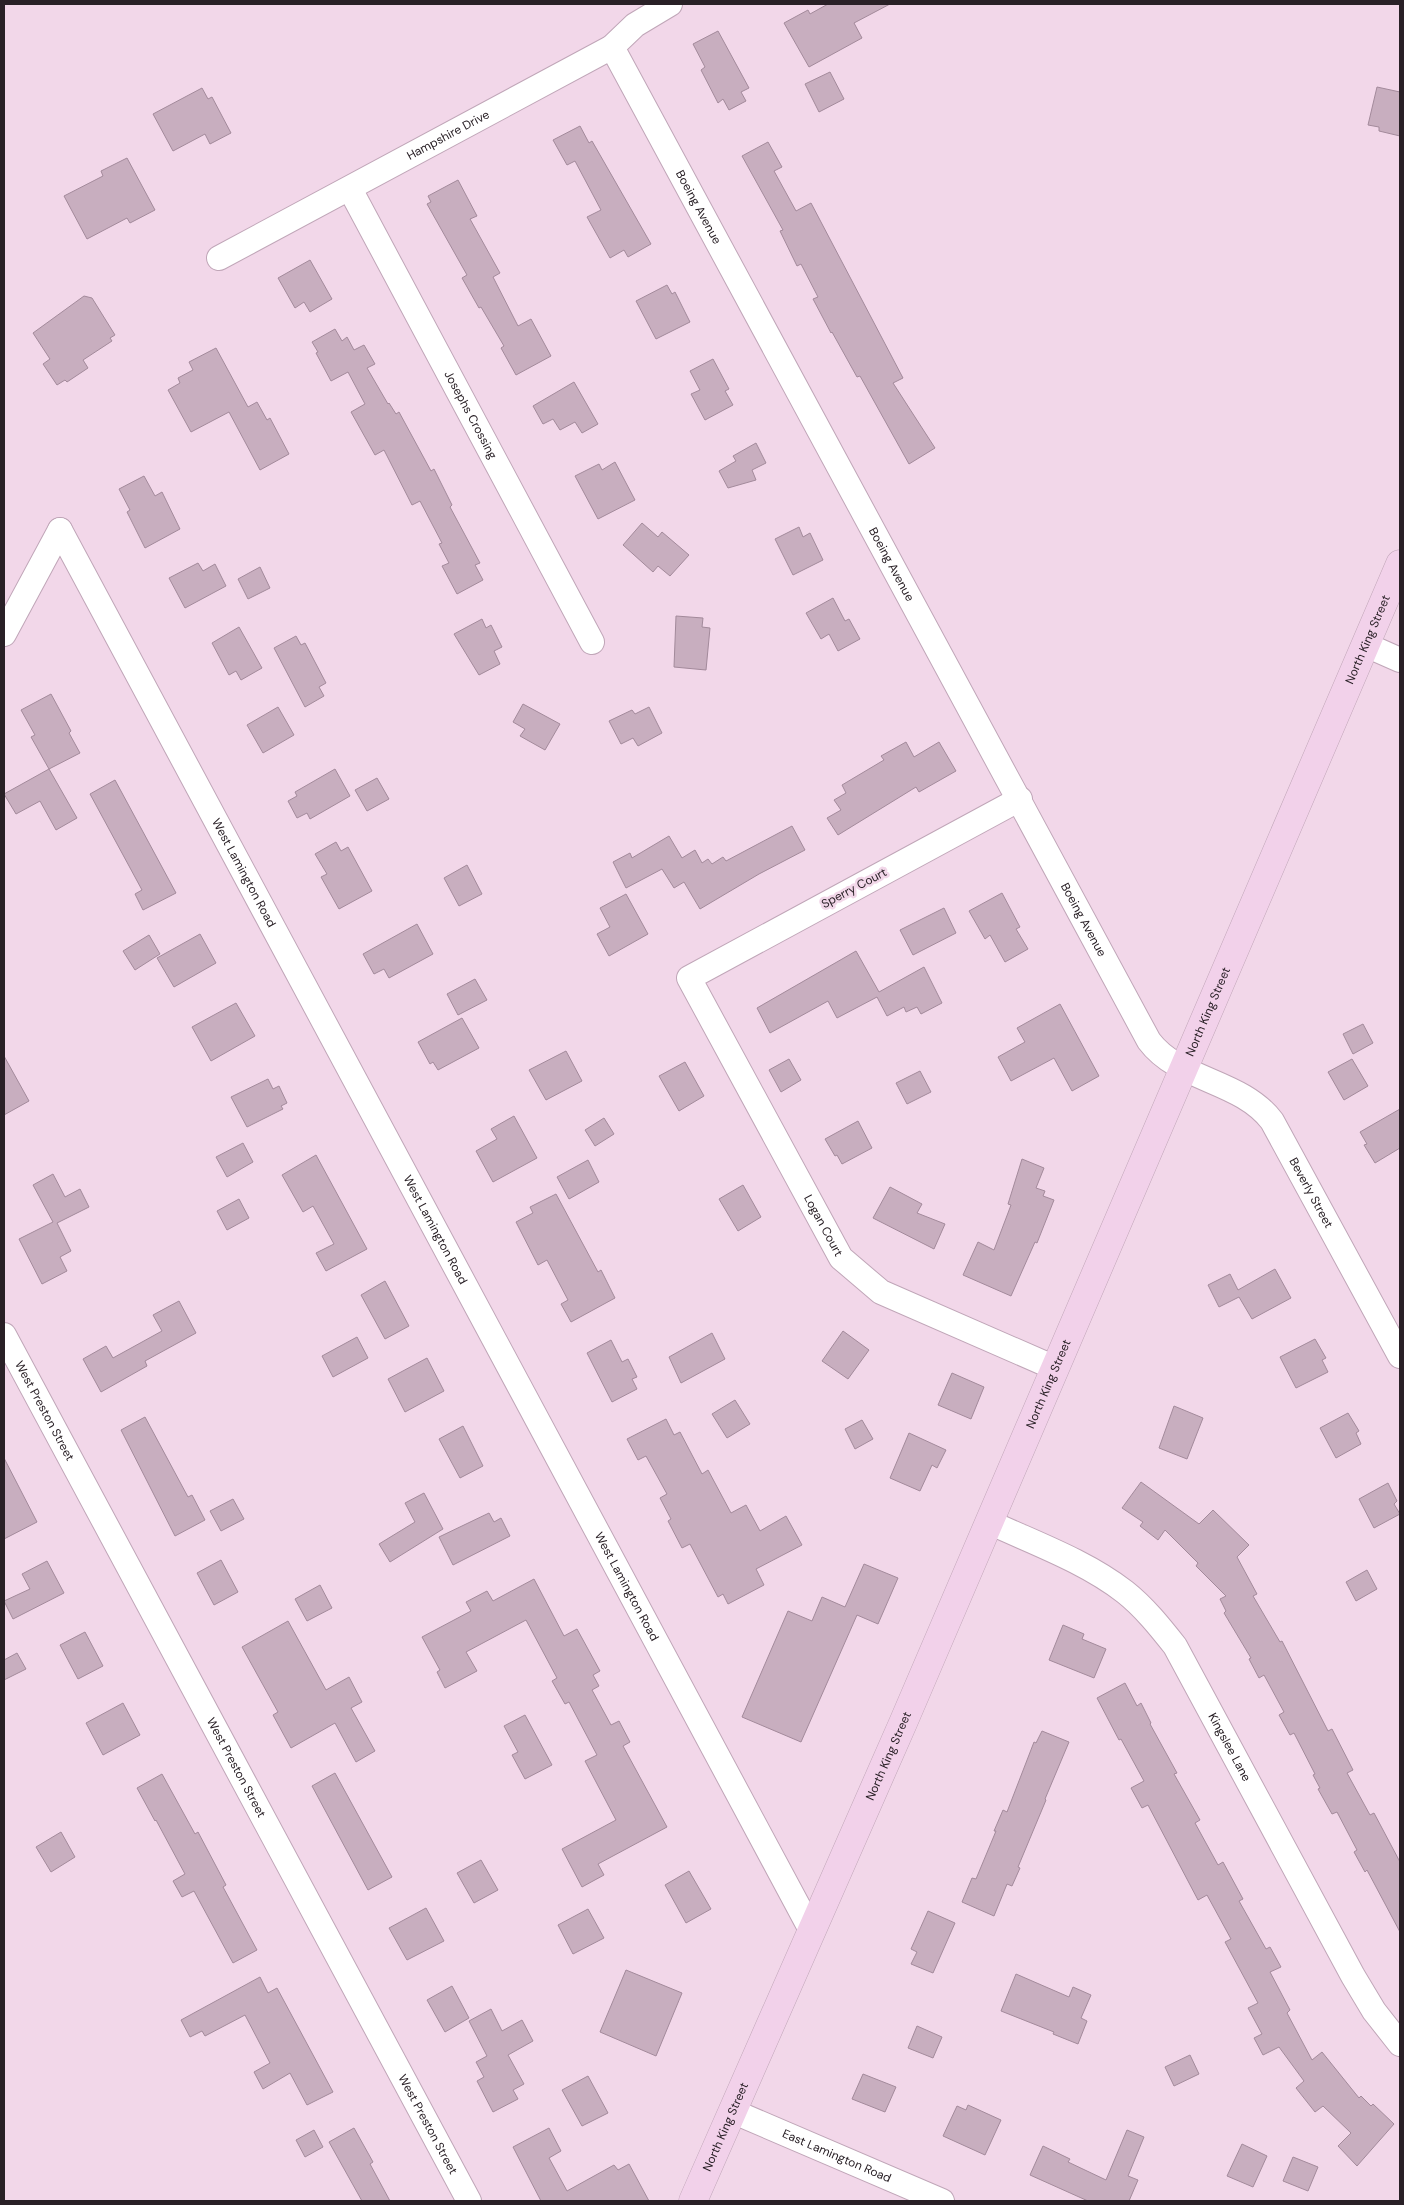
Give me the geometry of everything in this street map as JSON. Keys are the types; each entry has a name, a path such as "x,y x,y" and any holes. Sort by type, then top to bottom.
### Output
{"main road":[{"name":"North King Street","path":"693,2201 810,1930 903,1723 1400,564"}],"street":[{"name":"Hampshire Drive","path":"219,258 612,47 635,26 670,4"},
{"name":"Boeing Avenue","path":"612,47 1020,798 1149,1041 1163,1056 1185,1068"},
{"name":"Josephs Crossing","path":"350,189 592,642"},
{"name":"West Lamington Road","path":"4,634 60,530 810,1930"},
{"path":"1366,645 1400,660"},
{"name":"Sperry Court","path":"688,978 1020,798"},
{"name":"Logan Court","path":"688,978 810,1203 842,1258 881,1292 1055,1368"},
{"name":"Beverly Street","path":"1185,1068 1244,1095 1257,1103 1272,1121 1400,1356"},
{"name":"West Preston Street","path":"4,1334 469,2201"},
{"name":"Kingslee Lane","path":"989,1522 1097,1573 1126,1593 1151,1616 1175,1646 1194,1678 1353,1976 1374,2012 1400,2044"},
{"name":"East Lamington Road","path":"732,2110 942,2201"}],"building":[{"path":"828,4 890,4 854,23 862,38 809,67 784,23 808,10 810,14"},
{"path":"718,31 749,88 741,92 746,101 729,110 723,99 718,103 701,70 705,67 693,44"},
{"path":"830,72 844,99 819,112 805,84"},
{"path":"1377,87 1400,92 1400,136 1379,131 1379,127 1368,125"},
{"path":"202,88 208,99 212,97 231,133 210,144 205,134 173,151 153,114"},
{"path":"580,126 589,143 592,141 651,244 628,257 624,250 610,258 587,217 601,210 575,161 567,165 553,140"},
{"path":"768,142 782,167 774,171 796,211 811,203 903,378 893,383 935,448 909,464 860,376 857,377 831,333 813,299 818,297 801,264 797,266 780,231 783,230 742,156"},
{"path":"127,158 155,210 130,223 127,218 87,239 64,196 103,176 101,171"},
{"path":"458,180 477,216 470,219 500,273 493,277 518,326 531,319 551,356 516,375 501,348 504,346 462,278 467,275 427,204 431,202 428,196"},
{"path":"310,260 332,299 310,312 304,302 295,308 278,278"},
{"path":"667,285 672,294 675,292 690,322 656,339 636,301"},
{"path":"84,296 92,298 115,335 110,338 112,341 83,360 88,368 67,382 65,380 57,385 43,364 50,359 33,333"},
{"path":"335,329 342,341 347,337 354,350 364,345 375,364 367,368 388,404 396,414 399,412 431,471 434,469 452,505 450,507 480,563 475,565 483,580 457,594 442,566 449,563 439,544 442,543 420,501 412,505 384,450 375,455 351,412 365,404 348,372 331,381 316,353 318,352 312,342"},
{"path":"216,348 248,407 257,402 267,420 270,418 289,454 260,470 229,412 191,432 168,390 180,383 178,378 193,370 189,362"},
{"path":"713,359 729,389 725,391 733,405 705,420 691,394 700,390 690,371"},
{"path":"574,382 598,424 582,433 575,422 560,430 553,419 543,424 533,406"},
{"path":"756,443 766,463 752,470 756,480 728,488 719,471 736,461 733,456"},
{"path":"615,462 635,500 598,519 575,476 599,464 602,470"},
{"path":"144,476 155,496 162,492 180,529 145,548 127,512 130,510 119,489"},
{"path":"642,523 658,537 662,532 689,555 670,576 658,566 653,572 623,545"},
{"path":"799,527 803,537 810,533 823,560 793,575 775,539"},
{"path":"198,563 203,571 215,564 226,586 185,608 169,578"},
{"path":"260,567 270,588 248,599 238,579"},
{"path":"833,598 845,621 849,619 860,639 838,651 829,634 821,639 806,613"},
{"path":"676,616 703,618 702,627 710,628 706,670 674,667"},
{"path":"482,619 486,628 491,625 502,647 494,651 500,664 479,675 454,634"},
{"path":"239,627 262,668 241,680 236,671 229,675 212,643"},
{"path":"296,636 301,645 305,643 326,683 319,687 324,696 305,707 274,648"},
{"path":"51,694 71,731 69,733 80,753 49,769 31,737 35,735 21,710"},
{"path":"523,704 560,724 545,750 520,736 525,729 513,722"},
{"path":"278,707 294,735 263,753 247,725"},
{"path":"649,707 662,733 638,746 633,738 621,744 609,721 632,710 635,714"},
{"path":"906,742 914,757 939,742 956,771 919,792 916,787 838,835 827,818 841,810 834,800 846,793 842,785 884,760 881,756"},
{"path":"49,769 77,818 56,830 40,801 16,814 4,794"},
{"path":"335,769 350,796 310,819 307,813 297,818 288,801 297,796 295,792"},
{"path":"377,778 389,799 367,811 355,790"},
{"path":"115,780 176,893 143,910 135,894 142,890 90,794"},
{"path":"792,826 805,850 759,874 700,909 684,882 674,888 662,869 626,888 613,862 630,853 632,858 669,836 682,858 695,850 702,863 708,859 712,864 723,857 726,861"},
{"path":"336,842 341,851 348,847 372,891 339,909 321,877 327,874 315,854"},
{"path":"467,865 482,894 459,906 444,878"},
{"path":"1002,893 1020,927 1016,929 1028,949 1005,962 990,935 985,939 969,911"},
{"path":"626,894 648,934 609,956 597,934 610,927 600,908"},
{"path":"944,908 956,933 913,955 900,930"},
{"path":"417,924 433,954 389,978 384,969 374,974 363,954"},
{"path":"200,934 216,963 174,987 157,958"},
{"path":"149,935 160,954 135,970 123,951"},
{"path":"856,951 879,992 924,967 942,1003 921,1014 917,1007 906,1012 904,1007 887,1016 877,997 837,1018 828,1001 770,1033 757,1008"},
{"path":"475,979 487,1000 458,1015 447,994"},
{"path":"236,1003 255,1036 211,1061 192,1027"},
{"path":"1060,1004 1099,1076 1072,1091 1054,1058 1011,1081 998,1057 1025,1042 1017,1028"},
{"path":"462,1018 479,1048 438,1070 433,1062 430,1064 418,1042"},
{"path":"1363,1024 1373,1043 1353,1054 1343,1034"},
{"path":"566,1051 582,1081 546,1100 529,1070"},
{"path":"4,1056 29,1101 4,1115"},
{"path":"789,1059 801,1080 781,1092 769,1070"},
{"path":"1352,1059 1368,1086 1344,1100 1328,1072"},
{"path":"685,1062 704,1096 679,1111 659,1076"},
{"path":"920,1071 931,1092 907,1104 896,1083"},
{"path":"268,1079 273,1089 279,1086 287,1103 281,1106 283,1109 247,1127 231,1097"},
{"path":"1400,1109 1400,1148 1375,1163 1364,1145 1367,1144 1360,1132"},
{"path":"514,1116 537,1158 493,1182 476,1151 497,1139 491,1129"},
{"path":"604,1118 614,1134 595,1146 585,1130"},
{"path":"858,1121 872,1148 842,1164 825,1139"},
{"path":"243,1143 253,1162 227,1177 216,1157"},
{"path":"316,1155 367,1249 326,1271 316,1253 334,1244 313,1206 303,1212 282,1175"},
{"path":"1022,1159 1044,1168 1036,1188 1045,1191 1043,1196 1054,1200 1037,1243 1035,1242 1011,1296 963,1275 978,1242 994,1250 1011,1205 1008,1204"},
{"path":"588,1160 599,1182 569,1199 557,1177"},
{"path":"53,1174 65,1197 80,1189 89,1207 57,1223 71,1251 60,1257 67,1271 42,1284 19,1239 53,1222 33,1185"},
{"path":"743,1185 761,1217 738,1231 719,1199"},
{"path":"890,1187 922,1204 917,1213 945,1224 934,1249 873,1218"},
{"path":"556,1194 598,1272 601,1270 615,1298 571,1322 561,1304 568,1300 547,1260 538,1265 516,1222 533,1213 530,1207"},
{"path":"239,1199 249,1218 227,1230 217,1211"},
{"path":"1275,1269 1291,1298 1252,1319 1239,1297 1219,1307 1208,1285 1230,1274 1238,1290"},
{"path":"385,1281 409,1326 385,1339 361,1295"},
{"path":"179,1301 196,1333 145,1361 147,1366 101,1392 83,1359 106,1346 113,1358 162,1331 153,1315"},
{"path":"843,1331 869,1350 848,1379 822,1361"},
{"path":"712,1333 725,1359 681,1383 669,1357"},
{"path":"357,1337 368,1358 333,1377 322,1356"},
{"path":"1315,1339 1326,1358 1322,1360 1328,1372 1296,1388 1280,1357"},
{"path":"611,1340 622,1362 628,1359 637,1377 632,1379 637,1389 612,1402 587,1353"},
{"path":"427,1358 444,1391 405,1412 388,1379"},
{"path":"952,1373 984,1387 971,1419 938,1405"},
{"path":"735,1400 750,1424 727,1438 712,1414"},
{"path":"1174,1406 1203,1418 1187,1459 1159,1448"},
{"path":"1348,1413 1359,1431 1356,1433 1361,1444 1336,1458 1320,1428"},
{"path":"145,1417 188,1497 192,1495 205,1520 175,1536 121,1430"},
{"path":"666,1419 674,1435 680,1432 702,1474 708,1470 731,1513 746,1505 760,1531 786,1516 802,1545 756,1569 764,1585 728,1604 723,1594 718,1597 690,1544 682,1548 668,1521 671,1519 660,1498 667,1494 646,1456 638,1460 627,1439"},
{"path":"862,1420 873,1439 855,1449 845,1429"},
{"path":"463,1426 483,1466 460,1478 439,1439"},
{"path":"909,1433 946,1450 937,1468 932,1465 920,1491 890,1478"},
{"path":"4,1458 37,1522 4,1539"},
{"path":"1141,1482 1199,1524 1213,1510 1249,1545 1237,1557 1257,1594 1253,1596 1280,1642 1282,1641 1328,1731 1332,1729 1353,1770 1347,1773 1370,1815 1374,1813 1400,1862 1400,1932 1367,1870 1365,1872 1354,1852 1357,1850 1337,1812 1332,1814 1318,1789 1320,1788 1313,1775 1315,1774 1294,1733 1290,1735 1279,1715 1284,1712 1264,1675 1259,1678 1249,1659 1251,1658 1224,1613 1226,1611 1220,1599 1226,1596 1196,1566 1198,1563 1165,1530 1158,1540 1140,1526 1143,1522 1122,1508"},
{"path":"1388,1483 1397,1501 1394,1504 1400,1514 1374,1528 1359,1499"},
{"path":"424,1493 443,1529 390,1562 379,1544 415,1522 405,1503"},
{"path":"233,1499 244,1519 221,1531 210,1511"},
{"path":"489,1513 494,1522 501,1518 510,1536 453,1565 439,1537"},
{"path":"221,1560 238,1592 214,1605 197,1573"},
{"path":"47,1561 64,1593 13,1619 4,1601 30,1589 22,1574"},
{"path":"864,1564 898,1578 878,1624 857,1615 801,1742 742,1717 788,1611 812,1621 822,1597 845,1607"},
{"path":"1367,1570 1377,1589 1356,1601 1346,1582"},
{"path":"534,1579 564,1636 577,1629 600,1671 593,1675 599,1686 592,1690 611,1725 619,1721 630,1742 623,1746 667,1827 598,1864 604,1875 582,1887 562,1849 616,1820 585,1761 597,1755 569,1702 565,1704 552,1681 557,1678 526,1620 466,1652 477,1671 445,1688 437,1672 440,1670 422,1637 471,1611 466,1602 487,1591 493,1601"},
{"path":"320,1585 332,1608 307,1621 295,1599"},
{"path":"288,1621 326,1690 349,1677 362,1702 351,1708 375,1751 356,1762 335,1723 291,1748 273,1715 278,1712 242,1647"},
{"path":"1063,1625 1084,1634 1082,1639 1106,1649 1094,1678 1049,1660"},
{"path":"85,1632 103,1666 78,1679 60,1645"},
{"path":"17,1653 26,1669 4,1680 4,1660"},
{"path":"1125,1683 1137,1706 1141,1703 1150,1724 1177,1773 1174,1774 1200,1820 1195,1823 1218,1865 1223,1862 1243,1899 1239,1901 1266,1949 1270,1947 1281,1967 1270,1972 1290,2010 1287,2013 1312,2060 1322,2052 1359,2098 1361,2096 1371,2106 1373,2104 1394,2124 1357,2166 1338,2146 1351,2133 1323,2106 1315,2112 1296,2088 1304,2081 1279,2047 1263,2055 1254,2038 1262,2034 1248,2008 1258,2003 1225,1942 1231,1939 1207,1895 1198,1900 1148,1805 1142,1808 1131,1788 1144,1781 1121,1739 1119,1740 1097,1698"},
{"path":"123,1703 140,1735 103,1755 86,1723"},
{"path":"525,1715 552,1765 525,1779 512,1755 518,1752 504,1726"},
{"path":"1042,1731 1069,1742 1018,1867 1020,1868 1012,1886 1007,1884 994,1916 962,1902 972,1878 976,1879 1003,1810 1007,1812 1034,1742 1036,1743"},
{"path":"335,1773 392,1877 368,1890 312,1786"},
{"path":"162,1774 195,1834 198,1832 226,1885 223,1887 257,1950 233,1963 194,1891 182,1897 173,1881 185,1874 137,1788"},
{"path":"61,1832 75,1857 51,1872 36,1847"},
{"path":"481,1860 498,1890 474,1903 457,1873"},
{"path":"689,1871 711,1909 686,1923 665,1885"},
{"path":"426,1908 444,1941 407,1960 389,1928"},
{"path":"588,1909 604,1938 573,1954 558,1925"},
{"path":"928,1911 955,1923 933,1973 911,1964 917,1952 911,1949"},
{"path":"626,1970 682,1993 656,2056 600,2032"},
{"path":"1016,1974 1069,1997 1073,1987 1091,1995 1081,2018 1087,2021 1078,2044 1053,2034 1054,2032 1001,2011"},
{"path":"260,1977 268,1993 277,1988 333,2092 307,2105 290,2073 263,2089 254,2072 270,2063 245,2015 205,2036 202,2031 190,2037 181,2020"},
{"path":"452,1986 469,2018 445,2032 427,2000"},
{"path":"491,2009 502,2031 522,2020 533,2041 508,2055 524,2084 513,2090 518,2099 493,2112 477,2081 484,2077 476,2062 487,2056 469,2021"},
{"path":"917,2026 942,2037 933,2058 908,2048"},
{"path":"1190,2055 1199,2074 1174,2086 1165,2067"},
{"path":"863,2074 896,2087 885,2112 852,2099"},
{"path":"588,2076 608,2113 582,2126 562,2090"},
{"path":"968,2105 1001,2120 985,2155 943,2136 957,2106 966,2110"},
{"path":"354,2128 373,2162 370,2164 390,2201 362,2201 329,2142"},
{"path":"549,2128 561,2151 549,2158 567,2191 614,2165 618,2170 629,2164 649,2201 541,2201 513,2147"},
{"path":"314,2130 323,2147 305,2157 296,2140"},
{"path":"1127,2130 1144,2137 1128,2176 1138,2180 1129,2201 1088,2201 1030,2175 1043,2146 1070,2159 1068,2162 1106,2180"},
{"path":"1242,2144 1267,2156 1253,2187 1227,2176"},
{"path":"1293,2157 1318,2167 1308,2191 1283,2181"}]}
